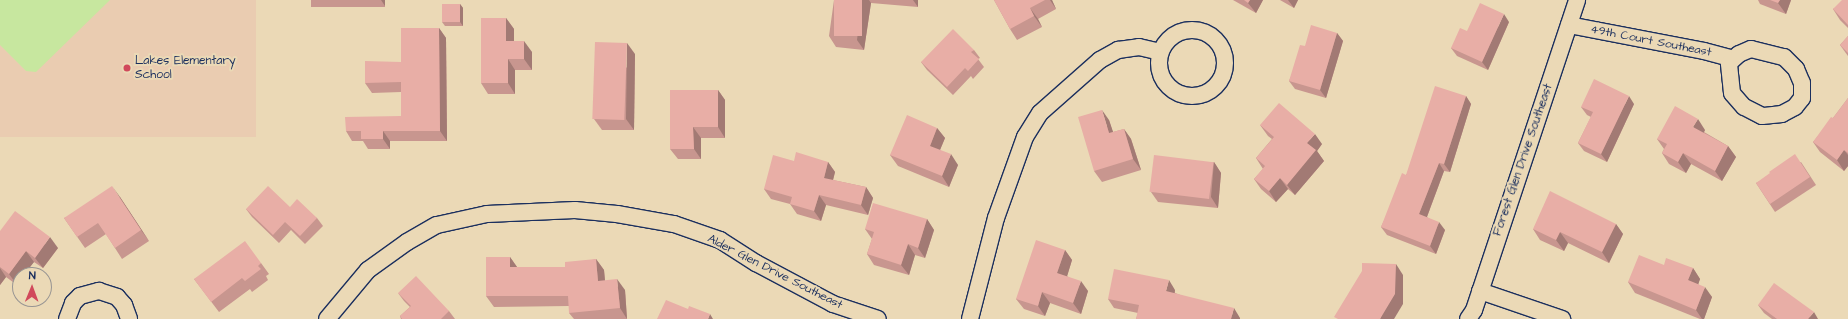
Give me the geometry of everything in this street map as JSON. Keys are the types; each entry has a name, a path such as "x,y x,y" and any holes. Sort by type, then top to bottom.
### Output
{"street":[{"name":"Forest Glen Drive Southeast","path":"1468,319 1480,291 1577,0"},
{"name":"49th Court Southeast","path":"1569,25 1704,51 1734,59"},
{"path":"1192,29 1203,31 1219,44 1225,64 1223,74 1210,90 1201,95 1180,94 1171,89 1159,72 1160,52 1165,42 1177,33 1192,29"},
{"path":"970,319 996,218 1025,137 1040,113 1100,60 1112,53 1139,47 1160,52"},
{"path":"1751,49 1784,57 1799,76 1802,98 1795,107 1782,114 1762,116 1744,107 1732,93 1729,63 1734,59 1751,49"},
{"name":"Alder Glen Drive Southeast","path":"327,319 368,270 406,242 437,226 487,214 575,210 617,214 674,224 720,240 756,263 833,304 878,319"},
{"path":"67,319 73,303 80,296 99,291 117,297 124,305 128,319"},
{"path":"1480,291 1562,319"}],"shaded area":[{"name":"Lakes Elementary School","path":"0,0 256,0 256,137 0,137"}],"green space":[{"path":"0,0 110,0 36,72 26,71 0,45"}],"building":[{"path":"834,0 862,0 862,36 834,36"},
{"path":"994,0 1045,0 1030,8 1034,16 1010,29"},
{"path":"1770,0 1780,0 1778,3"},
{"path":"1842,0 1848,0 1848,25 1833,9"},
{"path":"1480,3 1504,14 1482,62 1451,48 1460,28 1467,31"},
{"path":"442,4 460,4 460,22 442,22"},
{"path":"481,18 506,18 506,41 524,41 524,59 508,59 508,83 481,83"},
{"path":"1311,25 1337,33 1320,90 1289,81 1300,45 1305,46"},
{"path":"401,28 439,28 440,131 383,131 383,139 361,139 361,131 346,131 345,117 401,116 401,82 365,83 365,61 401,62"},
{"path":"953,29 974,50 971,52 979,59 968,71 965,68 947,87 921,62"},
{"path":"1848,36 1848,53 1840,45"},
{"path":"595,42 627,43 624,120 592,119"},
{"path":"1594,79 1629,96 1601,154 1578,143 1593,112 1581,107"},
{"path":"1435,86 1466,96 1444,164 1439,163 1419,214 1439,222 1430,246 1381,227 1402,173 1406,175"},
{"path":"670,90 718,90 718,127 693,127 694,149 670,149"},
{"path":"1848,98 1848,153 1844,150 1837,160 1813,142 1831,117 1833,118"},
{"path":"1279,103 1315,134 1307,143 1316,150 1287,185 1280,178 1269,191 1254,179 1265,166 1256,158 1274,137 1260,125"},
{"path":"1675,106 1698,119 1693,127 1728,146 1715,171 1683,153 1678,162 1662,153 1667,144 1657,139"},
{"path":"1102,110 1109,133 1124,129 1133,159 1094,171 1078,117"},
{"path":"907,115 937,128 930,146 951,154 942,176 890,155"},
{"path":"796,152 828,162 824,178 866,187 861,205 819,195 814,211 790,204 792,197 764,189 773,155 794,161"},
{"path":"1795,154 1810,177 1770,204 1756,183"},
{"path":"1154,155 1214,162 1209,199 1149,192"},
{"path":"112,186 141,230 115,248 98,223 77,237 64,218"},
{"path":"268,186 290,207 297,199 317,218 300,236 285,222 273,235 246,209"},
{"path":"1550,191 1616,224 1602,252 1560,232 1556,240 1533,229"},
{"path":"873,203 927,219 918,248 908,244 901,265 867,254 874,232 865,229"},
{"path":"15,211 50,237 35,258 26,251 14,267 12,267 9,274 0,267 0,231"},
{"path":"1036,240 1065,250 1057,273 1081,281 1073,303 1042,292 1038,306 1016,299"},
{"path":"245,241 261,263 258,266 261,269 245,281 242,278 211,302 194,279"},
{"path":"1639,255 1664,265 1666,258 1693,268 1688,280 1705,287 1696,310 1628,282"},
{"path":"486,257 510,257 510,267 565,267 565,262 596,259 598,281 617,279 620,308 569,313 568,296 486,296"},
{"path":"1362,263 1396,264 1395,294 1380,319 1338,319 1334,317 1362,271"},
{"path":"1114,269 1169,280 1166,291 1234,308 1231,319 1136,319 1139,305 1108,299"},
{"path":"416,276 449,311 441,319 402,319 400,316 411,306 398,293"},
{"path":"1774,283 1814,312 1808,319 1777,319 1758,305"},
{"path":"666,300 688,309 689,306 710,314 708,319 657,319"}],"place":[{"name":"Lakes Elementary School","path":"127,68"}]}
